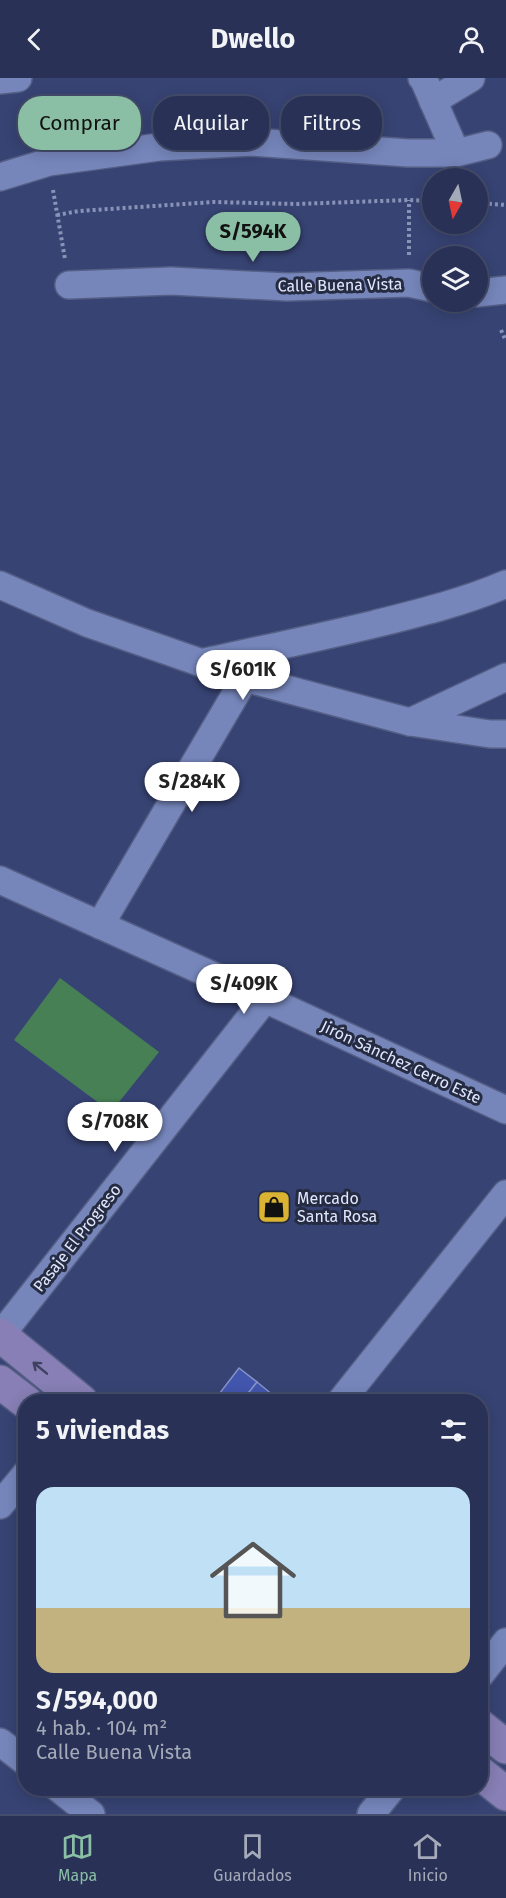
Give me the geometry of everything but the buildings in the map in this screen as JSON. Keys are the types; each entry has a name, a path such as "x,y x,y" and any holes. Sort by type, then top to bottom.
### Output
{"street":[{"path":"0,80 18,78"},
{"path":"456,153 427,89 471,78"},
{"path":"0,177 49,162 159,147 252,142 408,153 456,153 488,145"},
{"name":"Calle Buena Vista","path":"69,285 171,281 287,287 421,286"},
{"path":"488,292 506,290"},
{"path":"200,663 423,612 480,595 506,584"},
{"path":"0,585 87,622 245,678 410,722 506,735"},
{"path":"410,722 506,677"},
{"path":"100,925 245,678"},
{"name":"Jirón Sánchez Cerro Este","path":"0,880 506,1110"},
{"name":"Pasaje El Progreso","path":"0,1335 265,999"},
{"path":"346,1394 506,1194"},
{"path":"0,1335 72,1394"},
{"path":"0,1382 18,1396"},
{"path":"0,1505 18,1484"},
{"path":"488,1665 506,1642"},
{"path":"488,1732 506,1747"},
{"path":"0,1742 18,1756"},
{"path":"488,1779 506,1794"},
{"path":"68,1796 91,1814"},
{"path":"371,1814 386,1796"}],"path":[{"path":"49,162 69,285"},
{"path":"410,200 421,286"},
{"path":"57,214 213,202 296,204 422,201"},
{"path":"488,204 506,205"},
{"path":"501,330 506,341"}],"green space":[{"path":"60,978 159,1052 111,1112 14,1040"}],"place":[{"name":"Mercado Santa Rosa","path":"274,1207"}]}
